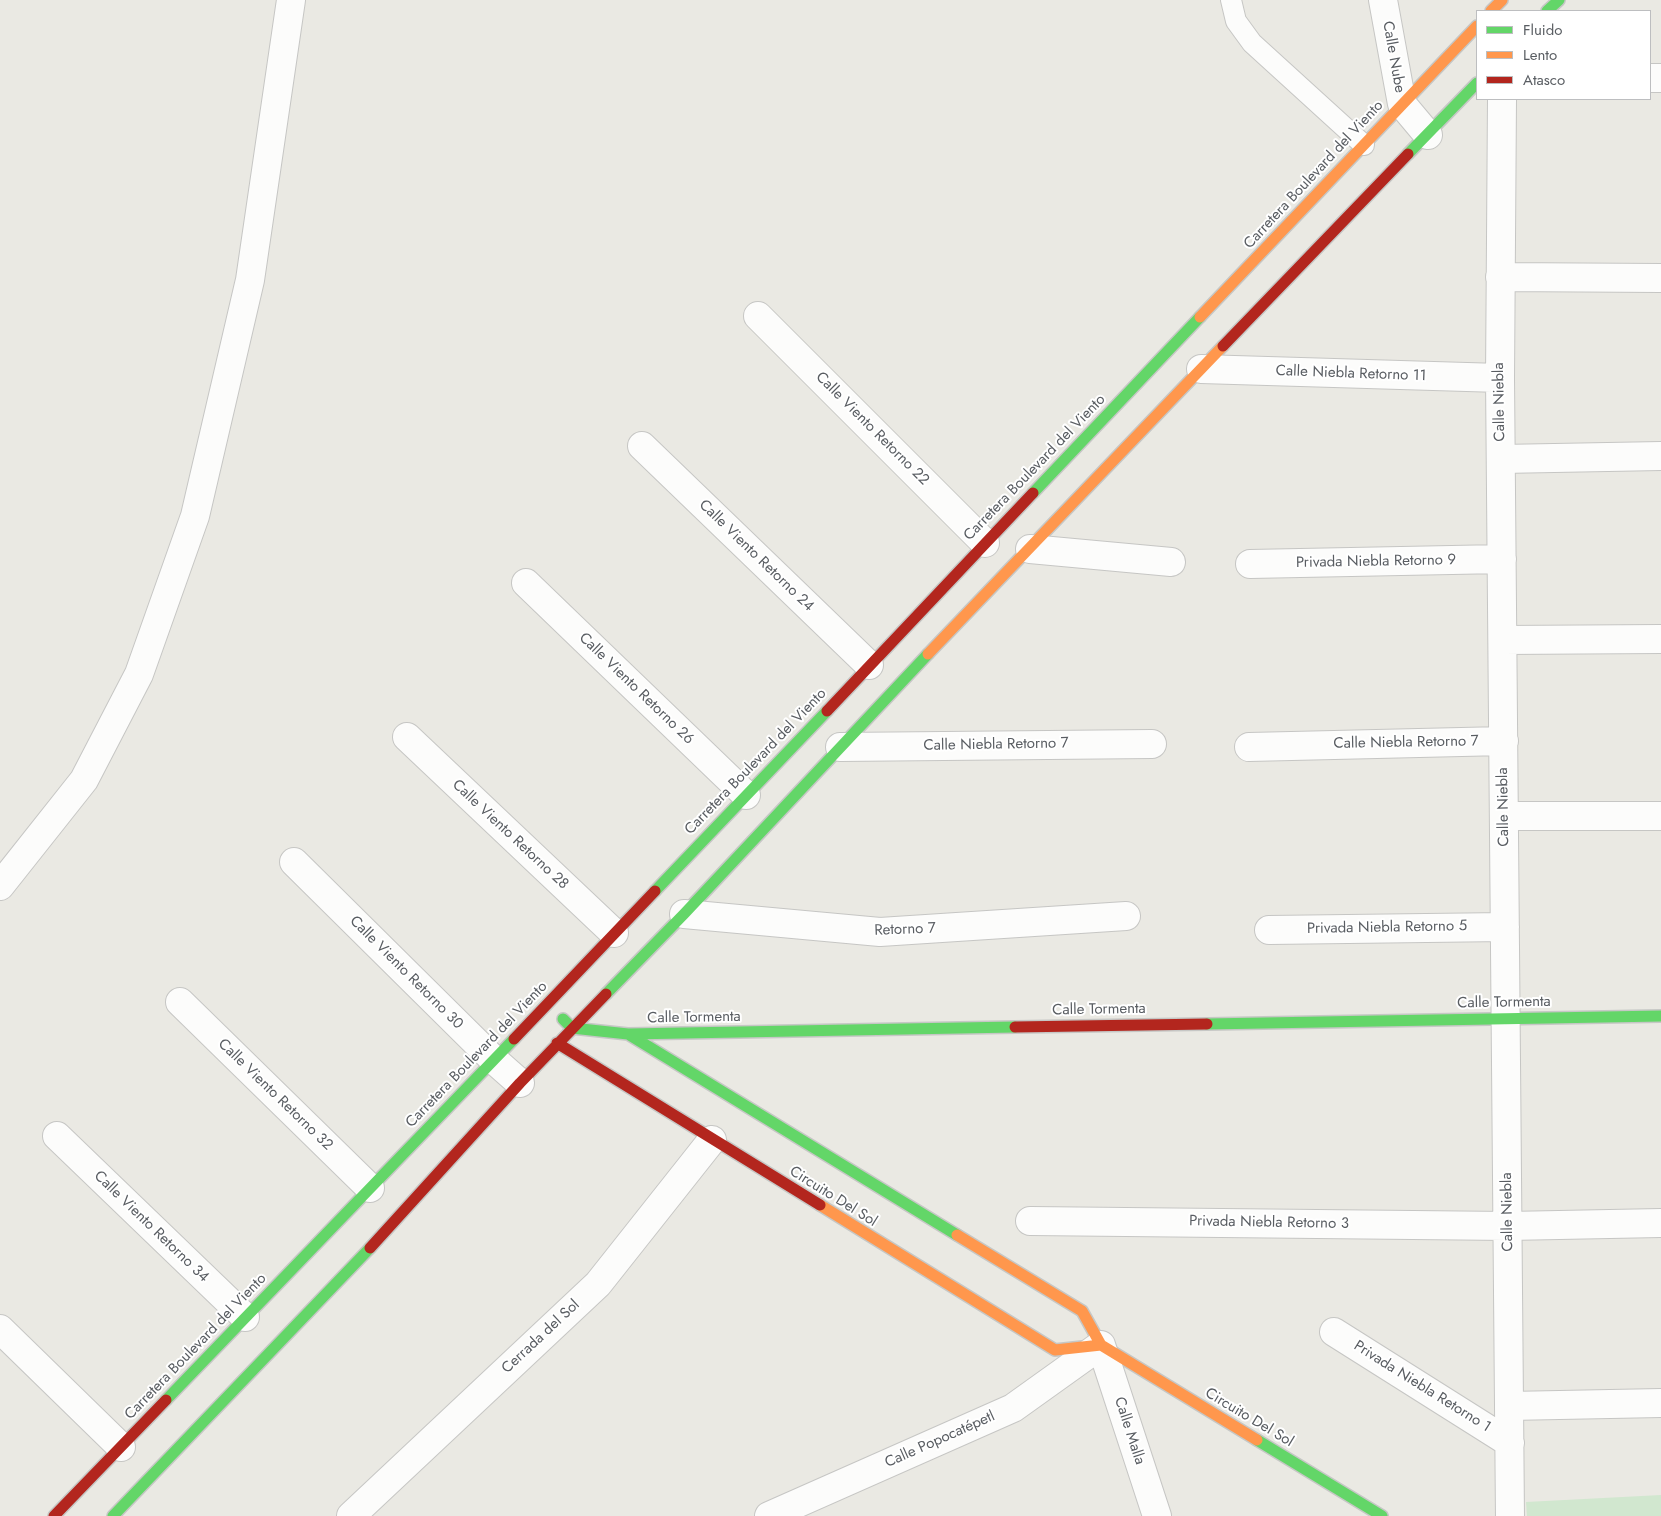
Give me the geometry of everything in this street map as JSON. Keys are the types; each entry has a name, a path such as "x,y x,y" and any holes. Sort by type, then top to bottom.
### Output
{"street":[{"path":"0,886 84,780 142,665 194,516 250,280 291,0"},
{"name":"Calle Nube","path":"1383,0 1402,104 1428,135"},
{"path":"1549,10 1558,0"},
{"name":"Carretera Boulevard del Viento","path":"54,1516 547,1005 1476,26"},
{"path":"113,1516 380,1238 572,1028 684,914 840,747 1476,84"},
{"name":"Calle Niebla","path":"1502,100 1500,378 1510,1516"},
{"path":"1500,277 1661,278"},
{"name":"Calle Viento Retorno 22","path":"758,316 985,543"},
{"name":"Calle Niebla Retorno 11","path":"1201,369 1500,378"},
{"name":"Calle Viento Retorno 24","path":"642,446 869,665"},
{"path":"1501,458 1661,456"},
{"path":"1030,549 1171,562"},
{"name":"Privada Niebla Retorno 9","path":"1250,564 1502,559"},
{"name":"Calle Viento Retorno 26","path":"526,583 746,795"},
{"path":"1503,640 1661,639"},
{"name":"Calle Viento Retorno 28","path":"407,737 614,933"},
{"name":"Calle Niebla Retorno 7","path":"1249,747 1504,741"},
{"name":"Calle Niebla Retorno 7","path":"840,747 1152,744"},
{"path":"1504,816 1661,816"},
{"name":"Calle Viento Retorno 30","path":"294,862 494,1060 520,1083"},
{"name":"Retorno 7","path":"684,914 880,932 1126,916"},
{"name":"Privada Niebla Retorno 5","path":"1269,930 1505,927"},
{"name":"Calle Viento Retorno 32","path":"180,1002 370,1188"},
{"path":"547,1005 572,1028"},
{"name":"Calle Tormenta","path":"572,1028 628,1034 1506,1017 1661,1016"},
{"name":"Circuito Del Sol","path":"628,1034 1082,1311 1101,1345 1382,1516"},
{"name":"Circuito Del Sol","path":"557,1044 1055,1350 1101,1345"},
{"name":"Calle Viento Retorno 34","path":"57,1136 245,1318"},
{"name":"Cerrada del Sol","path":"351,1516 598,1284 712,1140"},
{"name":"Privada Niebla Retorno 3","path":"1030,1221 1508,1226 1661,1223"},
{"path":"0,1329 121,1447"},
{"name":"Privada Niebla Retorno 1","path":"1334,1332 1510,1443"},
{"name":"Calle Popocatépetl","path":"769,1516 1013,1408 1101,1345"},
{"name":"Calle Malla","path":"1101,1345 1157,1516"},
{"path":"1510,1406 1661,1403"}],"lane":[{"path":"1231,0 1236,22 1252,43 1364,145"}],"green space":[{"path":"1661,1495 1661,1516 1527,1516 1526,1502"}],"traffic: fast":[{"path":"1548,10 1559,0"},
{"path":"1408,154 1476,84"},
{"path":"1033,493 1200,317"},
{"path":"606,994 684,914 928,654"},
{"path":"655,891 827,711"},
{"path":"1207,1024 1661,1016"},
{"path":"563,1019 572,1028 628,1034 1015,1027"},
{"path":"628,1034 957,1235"},
{"path":"166,1400 514,1039"},
{"path":"113,1516 370,1248"},
{"path":"1257,1440 1382,1516"}],"traffic: slow":[{"path":"1492,10 1502,0"},
{"path":"1200,317 1476,27"},
{"path":"928,654 1223,346"},
{"path":"820,1205 1055,1350 1101,1345"},
{"path":"957,1235 1082,1311 1101,1345 1257,1440"}],"traffic: jam":[{"path":"1223,346 1408,154"},
{"path":"827,711 1033,493"},
{"path":"514,1039 655,891"},
{"path":"370,1248 520,1083 606,994"},
{"path":"1015,1027 1207,1024"},
{"path":"557,1043 820,1205"},
{"path":"54,1516 166,1400"}]}
